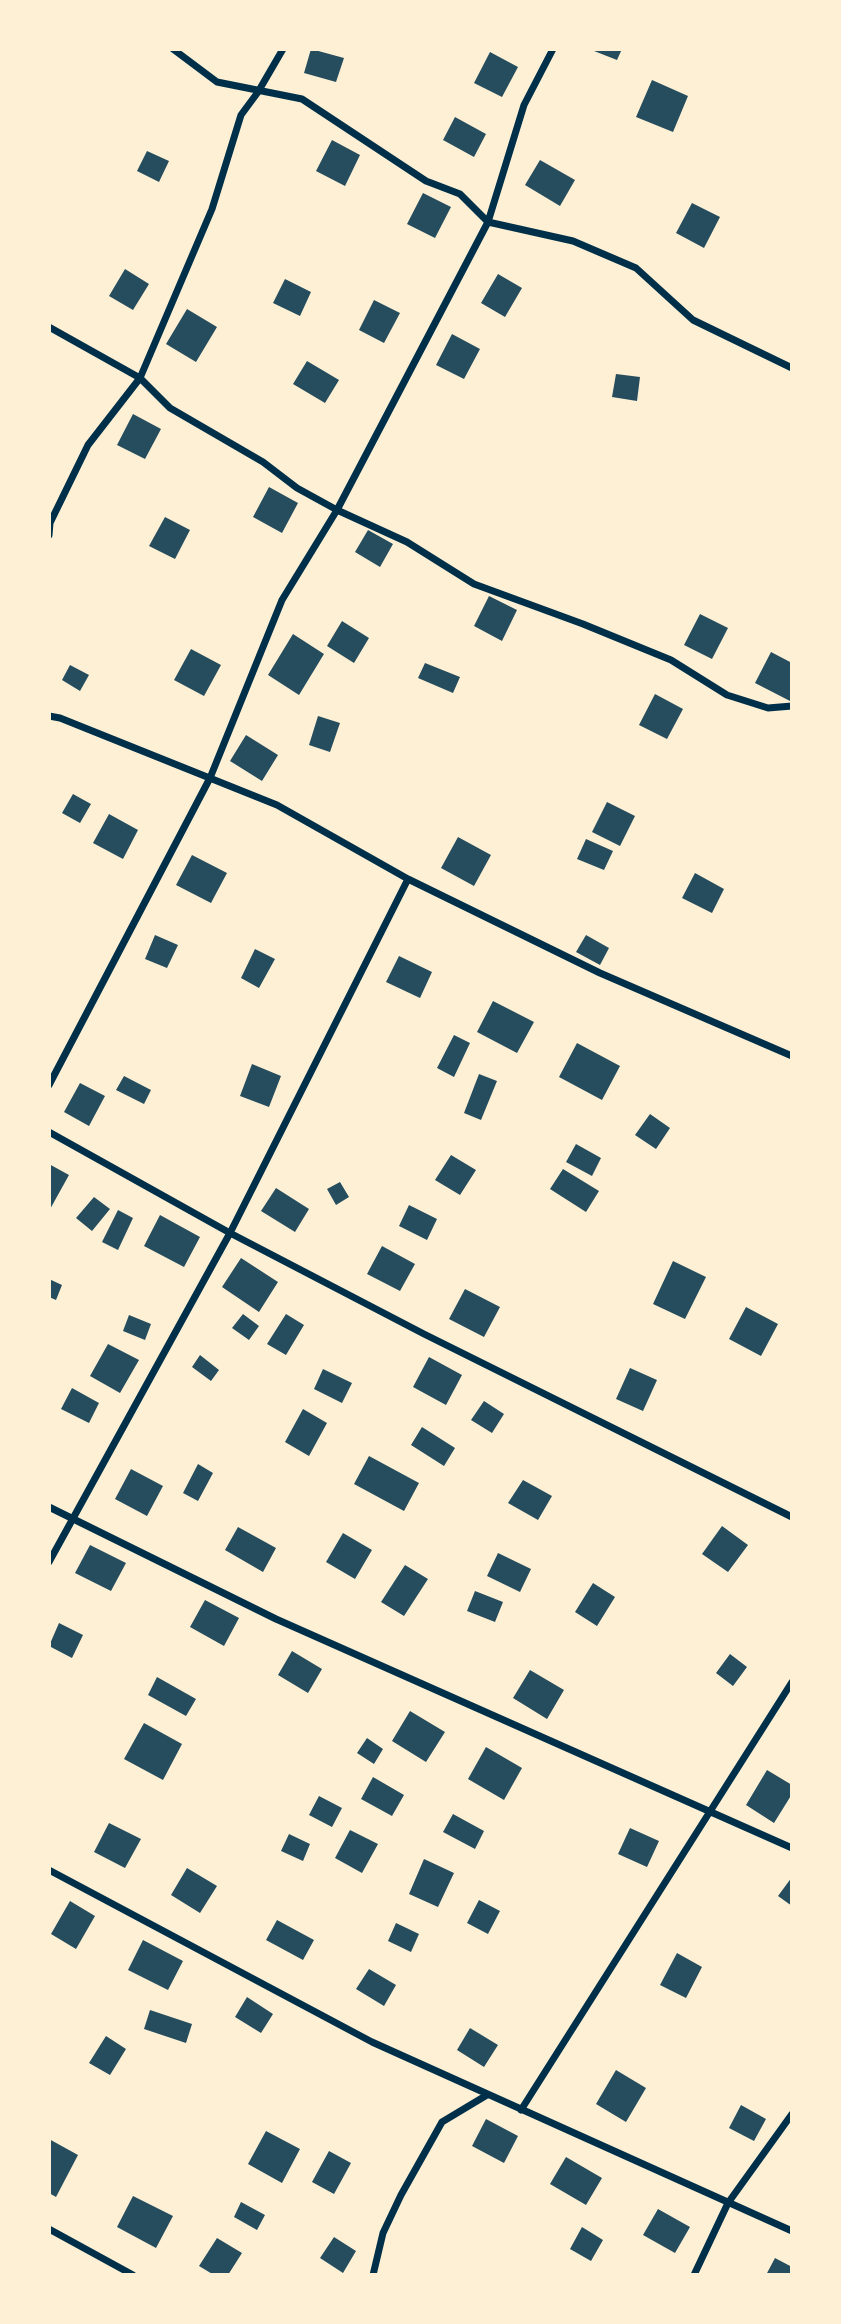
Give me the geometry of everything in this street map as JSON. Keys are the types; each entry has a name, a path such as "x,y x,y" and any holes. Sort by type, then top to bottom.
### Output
{"street":[{"path":"173,49 217,82 302,99 426,181 460,194 488,222 573,240 636,268 693,320 792,368"},
{"path":"49,535 50,523 88,445 140,379 212,209 241,115 283,49"},
{"path":"49,1085 210,778 282,600 337,510 488,222 524,105 553,49"},
{"path":"49,327 140,379 170,408 263,462 297,488 337,510 407,542 474,584 671,660 727,695 768,708 792,706"},
{"path":"49,716 60,718 277,805 408,879 600,973 792,1056"},
{"path":"49,1562 230,1233 408,879"},
{"path":"49,1132 230,1233 424,1334 792,1517"},
{"path":"49,1507 276,1619 792,1847"},
{"path":"521,2110 792,1682"},
{"path":"49,1870 372,2042 792,2231"},
{"path":"373,2275 383,2233 442,2122 487,2095"},
{"path":"694,2275 728,2203 792,2114"},
{"path":"49,2229 133,2275"}],"building":[{"path":"311,49 344,58 336,82 304,73"},
{"path":"622,49 617,60 594,51"},
{"path":"490,52 518,67 502,97 474,83"},
{"path":"652,80 688,96 673,132 636,117"},
{"path":"455,117 486,134 474,157 443,140"},
{"path":"332,140 360,155 345,186 316,171"},
{"path":"147,151 169,161 159,182 137,171"},
{"path":"540,160 575,180 560,206 525,185"},
{"path":"423,193 451,207 435,238 407,224"},
{"path":"692,203 720,217 704,248 676,233"},
{"path":"125,269 149,284 133,310 109,296"},
{"path":"498,274 522,288 505,317 481,303"},
{"path":"285,279 311,292 300,316 273,303"},
{"path":"374,300 400,313 384,343 359,330"},
{"path":"187,309 217,327 196,362 166,344"},
{"path":"452,334 480,349 464,379 436,365"},
{"path":"307,361 339,380 325,403 293,384"},
{"path":"616,374 640,377 637,401 612,397"},
{"path":"133,414 161,429 145,459 117,445"},
{"path":"269,487 298,503 282,533 253,517"},
{"path":"165,517 190,530 175,559 149,546"},
{"path":"368,530 393,544 380,567 355,552"},
{"path":"489,596 517,610 502,641 474,626"},
{"path":"700,614 728,628 712,659 684,645"},
{"path":"342,621 369,638 354,663 327,646"},
{"path":"293,634 324,654 299,695 268,675"},
{"path":"191,649 221,665 204,696 174,680"},
{"path":"771,652 792,663 790,701 755,683"},
{"path":"425,663 460,677 453,693 418,678"},
{"path":"70,665 89,675 80,691 62,680"},
{"path":"655,694 683,709 667,739 639,725"},
{"path":"318,716 340,723 330,752 309,745"},
{"path":"246,735 278,755 262,781 230,761"},
{"path":"73,794 91,804 80,823 62,813"},
{"path":"607,802 635,816 620,846 592,832"},
{"path":"109,814 138,830 123,859 93,843"},
{"path":"458,837 491,855 474,886 441,868"},
{"path":"586,839 613,851 604,870 577,859"},
{"path":"192,855 227,873 211,903 176,885"},
{"path":"695,873 724,889 712,913 682,898"},
{"path":"155,935 178,945 167,968 145,959"},
{"path":"586,935 609,948 600,965 576,952"},
{"path":"255,949 275,959 259,988 241,978"},
{"path":"399,956 432,972 420,998 386,982"},
{"path":"493,1001 534,1022 517,1053 477,1032"},
{"path":"454,1035 470,1043 454,1077 437,1068"},
{"path":"577,1043 620,1066 602,1100 559,1077"},
{"path":"252,1064 281,1076 269,1107 240,1096"},
{"path":"479,1074 497,1081 481,1120 464,1113"},
{"path":"124,1076 151,1090 144,1104 116,1090"},
{"path":"80,1083 105,1096 89,1126 64,1112"},
{"path":"650,1114 670,1128 656,1149 635,1135"},
{"path":"576,1144 601,1158 592,1176 566,1162"},
{"path":"451,1155 476,1170 460,1195 435,1180"},
{"path":"49,1164 69,1175 49,1211"},
{"path":"563,1169 599,1191 586,1212 550,1189"},
{"path":"340,1182 349,1197 336,1205 327,1189"},
{"path":"276,1188 309,1209 295,1232 261,1211"},
{"path":"94,1197 110,1209 92,1231 76,1218"},
{"path":"409,1205 437,1219 427,1240 399,1226"},
{"path":"118,1210 133,1218 118,1250 102,1242"},
{"path":"160,1215 200,1237 184,1267 144,1246"},
{"path":"382,1246 415,1264 400,1291 367,1274"},
{"path":"241,1258 278,1282 259,1312 222,1287"},
{"path":"673,1261 706,1277 685,1319 653,1304"},
{"path":"49,1279 62,1285 56,1300 49,1297"},
{"path":"465,1289 500,1307 484,1337 449,1319"},
{"path":"746,1307 778,1324 761,1356 729,1339"},
{"path":"243,1314 259,1326 249,1340 232,1328"},
{"path":"286,1314 304,1325 286,1355 267,1344"},
{"path":"129,1315 151,1324 145,1340 123,1331"},
{"path":"108,1344 139,1360 120,1393 90,1376"},
{"path":"200,1355 219,1370 211,1381 192,1367"},
{"path":"429,1357 462,1375 446,1405 413,1387"},
{"path":"630,1368 657,1380 643,1411 616,1399"},
{"path":"323,1369 352,1383 342,1403 314,1389"},
{"path":"72,1388 99,1403 89,1423 61,1409"},
{"path":"484,1401 504,1414 492,1433 471,1420"},
{"path":"303,1409 327,1423 309,1456 285,1442"},
{"path":"422,1427 455,1448 444,1466 411,1445"},
{"path":"369,1456 419,1483 404,1511 354,1484"},
{"path":"198,1464 213,1473 198,1501 183,1493"},
{"path":"131,1469 163,1486 147,1516 115,1499"},
{"path":"523,1480 552,1496 538,1520 508,1503"},
{"path":"722,1526 748,1545 728,1572 702,1554"},
{"path":"238,1527 276,1548 263,1572 225,1550"},
{"path":"343,1533 372,1550 355,1579 326,1562"},
{"path":"90,1545 126,1563 111,1591 75,1573"},
{"path":"498,1553 531,1569 520,1592 487,1576"},
{"path":"405,1565 428,1579 404,1616 381,1602"},
{"path":"593,1583 615,1597 597,1626 575,1612"},
{"path":"475,1591 503,1602 495,1622 467,1611"},
{"path":"205,1600 239,1618 224,1646 190,1627"},
{"path":"59,1623 83,1635 72,1658 49,1646"},
{"path":"292,1651 322,1669 308,1693 278,1675"},
{"path":"730,1654 747,1667 733,1686 716,1673"},
{"path":"530,1670 564,1690 547,1719 513,1698"},
{"path":"157,1677 196,1699 186,1716 148,1695"},
{"path":"410,1711 445,1732 426,1762 392,1741"},
{"path":"144,1723 182,1744 163,1780 124,1759"},
{"path":"367,1738 383,1749 374,1764 357,1753"},
{"path":"486,1747 522,1768 504,1800 468,1779"},
{"path":"767,1770 792,1785 792,1794 774,1823 746,1805"},
{"path":"373,1777 404,1795 392,1816 361,1799"},
{"path":"319,1796 342,1808 332,1827 309,1815"},
{"path":"453,1814 484,1831 475,1849 443,1832"},
{"path":"109,1823 141,1839 125,1868 94,1852"},
{"path":"630,1828 659,1841 647,1867 618,1854"},
{"path":"350,1830 378,1844 362,1873 335,1858"},
{"path":"289,1834 310,1844 303,1861 281,1851"},
{"path":"424,1859 454,1873 438,1907 409,1894"},
{"path":"187,1868 217,1886 200,1913 171,1895"},
{"path":"792,1877 792,1906 778,1896"},
{"path":"479,1900 500,1911 488,1934 467,1923"},
{"path":"70,1901 95,1916 76,1949 51,1934"},
{"path":"277,1920 314,1940 303,1960 266,1940"},
{"path":"396,1923 419,1934 411,1952 388,1941"},
{"path":"143,1940 183,1961 168,1990 128,1970"},
{"path":"677,1953 702,1967 686,1998 660,1985"},
{"path":"369,1969 396,1985 384,2006 356,1989"},
{"path":"247,1997 273,2014 261,2033 235,2017"},
{"path":"150,2010 192,2024 186,2043 144,2029"},
{"path":"470,2028 498,2045 484,2067 457,2050"},
{"path":"106,2036 126,2049 110,2075 89,2063"},
{"path":"616,2070 646,2088 626,2122 596,2104"},
{"path":"741,2105 766,2119 754,2141 729,2128"},
{"path":"486,2119 518,2136 504,2163 472,2146"},
{"path":"266,2131 300,2149 282,2183 248,2164"},
{"path":"49,2139 78,2155 56,2197 49,2193"},
{"path":"329,2151 351,2163 334,2194 312,2182"},
{"path":"566,2157 602,2178 586,2205 550,2184"},
{"path":"133,2196 173,2216 156,2248 117,2227"},
{"path":"241,2202 265,2215 257,2230 234,2217"},
{"path":"658,2209 690,2227 675,2253 643,2235"},
{"path":"582,2227 603,2240 591,2261 570,2249"},
{"path":"334,2237 356,2251 343,2273 320,2258"},
{"path":"217,2238 242,2253 228,2275 214,2275 199,2266"},
{"path":"775,2258 792,2267 792,2275 766,2275"}]}
